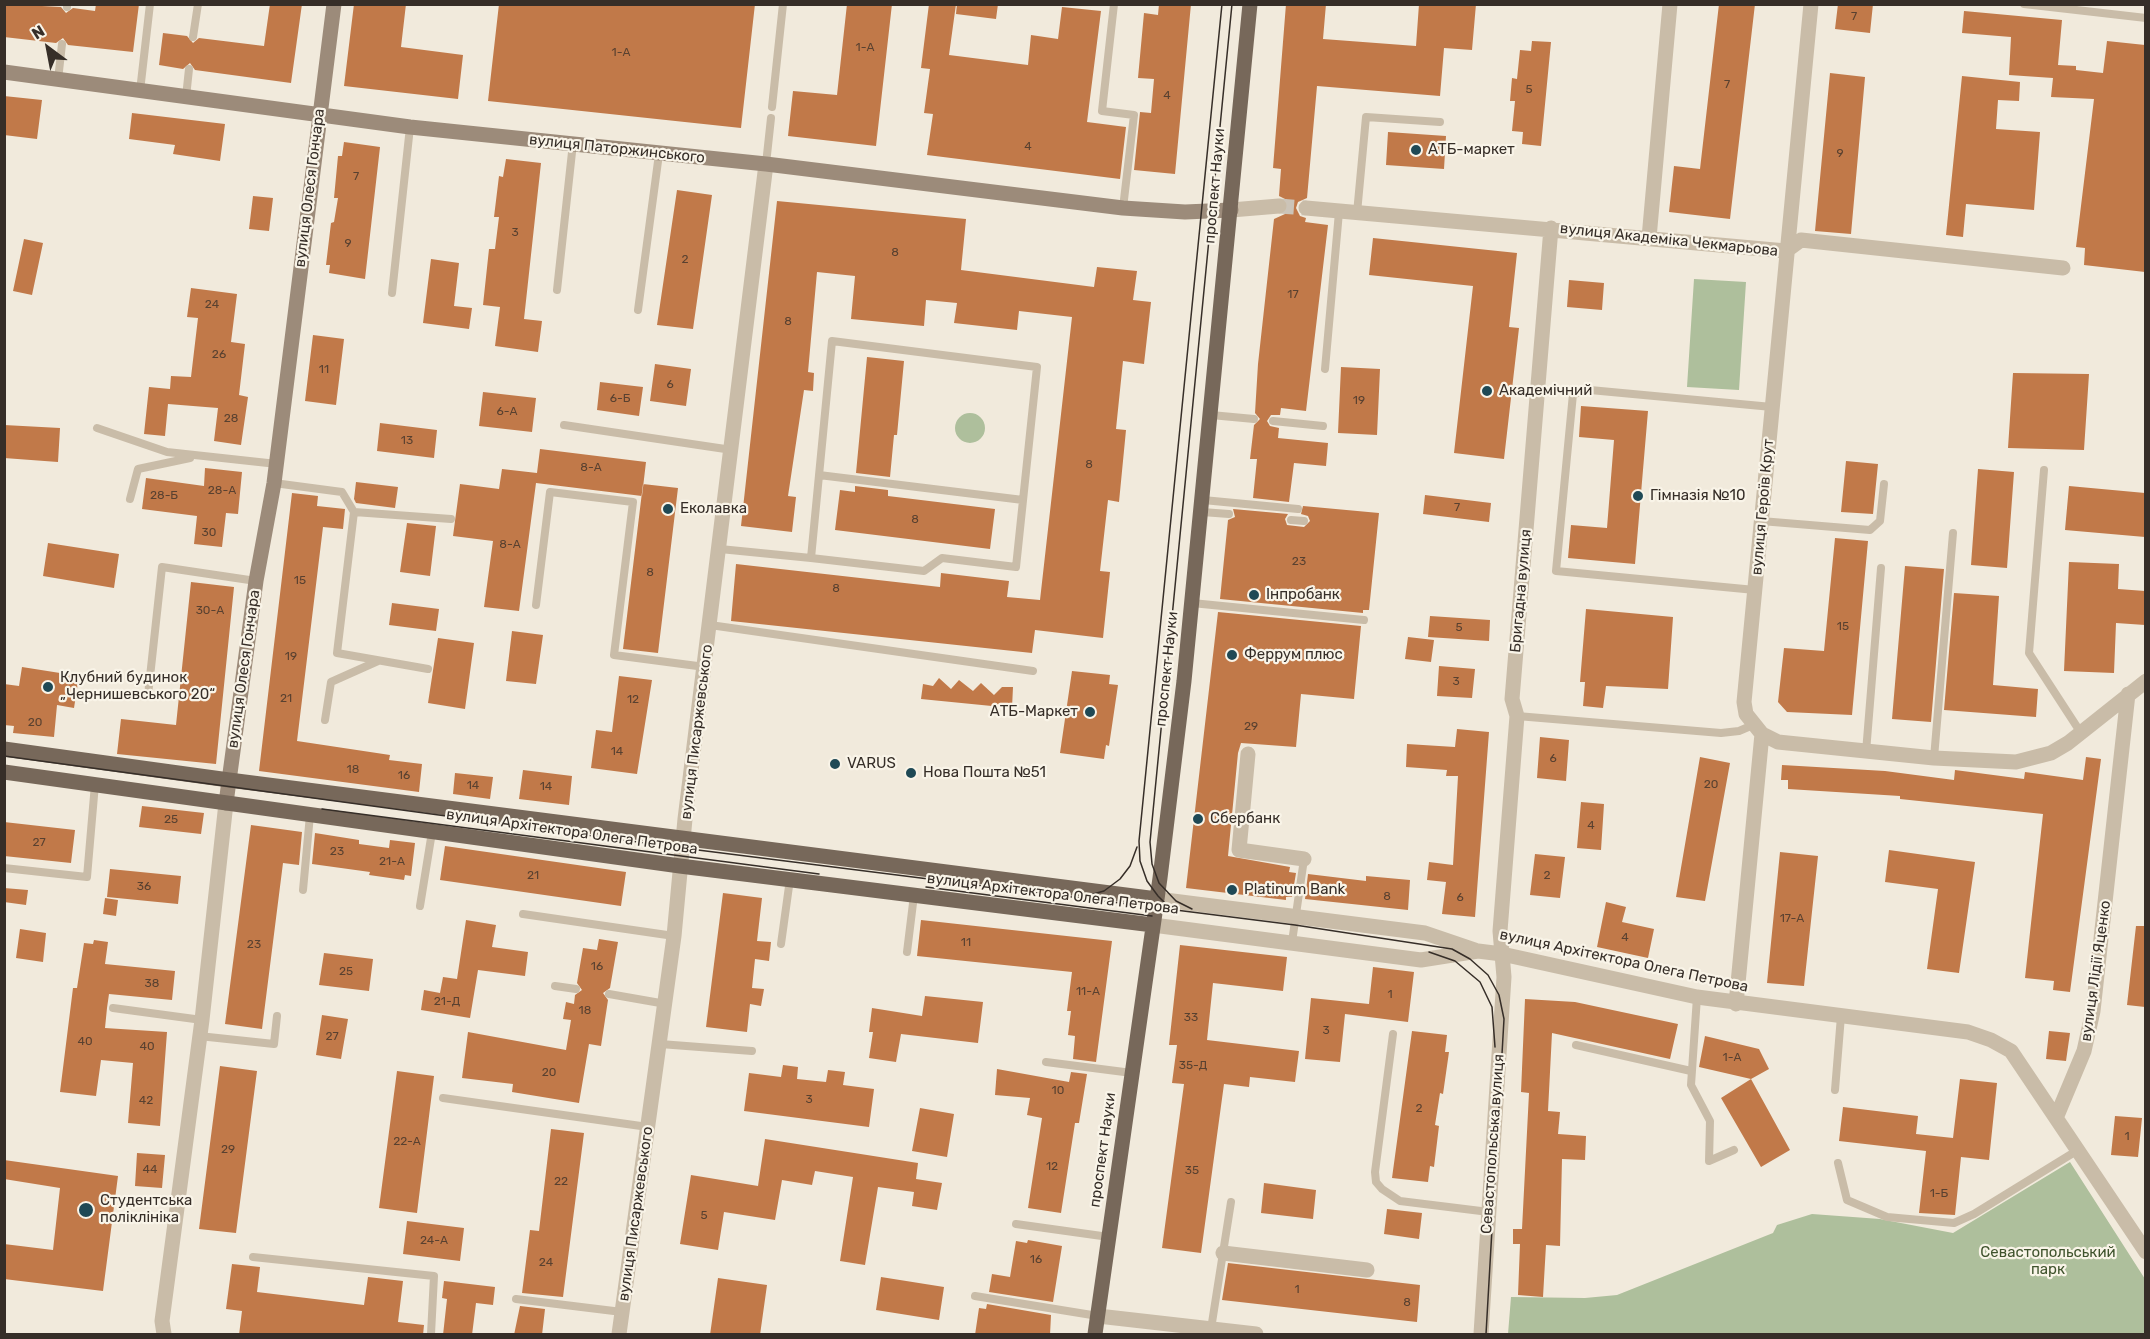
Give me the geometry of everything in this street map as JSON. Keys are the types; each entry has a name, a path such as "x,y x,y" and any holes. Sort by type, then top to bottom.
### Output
{"main road":[{"name":"проспект Науки","path":"1095,1335 1157,899 1192,603 1250,4"},
{"name":"вулиця Архітектора Олега Петрова","path":"4,749 1157,899"},
{"name":"вулиця Архітектора Олега Петрова","path":"4,772 680,866 1153,925"}],"street":[{"path":"1649,238 1670,4"},
{"name":"вулиця Героїв Крут","path":"1736,1004 1757,729 1746,714 1744,702 1785,251 1811,4"},
{"name":"вулиця Олеся Гончара","path":"164,1335 162,1321 202,1020 226,803 256,580 274,483 334,5"},
{"name":"вулиця Паторжинського","path":"4,72 411,127 766,164 1124,208 1185,212 1231,210"},
{"name":"вулиця Писаржевського","path":"619,1335 666,1004 683,838 766,164"},
{"path":"1231,210 1279,206"},
{"name":"вулиця Академіка Чекмарьова","path":"1306,208 1551,228 1785,251 1801,240 2063,268"},
{"name":"Бригадна вулиця","path":"1502,954 1500,931 1516,716 1512,699 1551,228"},
{"path":"1757,729 1778,742 1866,752 1999,762 2032,759 2050,753 2081,733 2145,681"},
{"name":"вулиця Лідії Яценко","path":"2056,1118 2084,1051 2093,1011 2128,694"},
{"path":"1248,754 1239,850 1304,858"},
{"path":"1157,899 1425,933 1478,951"},
{"name":"вулиця Архітектора Олега Петрова","path":"1153,925 1421,960 1478,951 1502,954 1736,1004 1968,1032 1991,1040 2011,1052 2056,1118"},
{"name":"Севастопольська вулиця","path":"1481,1335 1504,977 1502,954"},
{"path":"2056,1118 2145,1252"},
{"path":"1223,1253 1366,1270"},
{"path":"1098,1316 1257,1335"}],"lane":[{"path":"140,91 150,4"},
{"path":"194,37 198,4"},
{"path":"327,4 334,5"},
{"path":"772,107 783,4"},
{"path":"1114,4 1102,111 1134,115 1124,208"},
{"path":"2024,4 2145,18"},
{"path":"2062,9 2076,4"},
{"path":"58,80 62,44"},
{"path":"186,97 189,69"},
{"path":"1358,213 1366,117 1440,122"},
{"path":"766,164 771,118"},
{"path":"392,293 411,127"},
{"path":"557,290 573,143"},
{"path":"638,310 659,154"},
{"path":"1324,369 1339,212"},
{"path":"720,549 924,571 942,558 1016,567 1037,366 832,341 811,558"},
{"path":"1755,590 1556,572 1573,394 1590,390 1772,407"},
{"path":"1211,415 1254,419"},
{"path":"1273,421 1323,426"},
{"path":"564,425 732,450"},
{"path":"97,428 167,452 276,464"},
{"path":"130,498 138,469 199,456"},
{"path":"2044,470 2029,653 2081,733"},
{"path":"819,475 1023,500"},
{"path":"274,483 342,492 354,512 337,653 428,669"},
{"path":"1761,521 1870,530 1880,521 1884,484"},
{"path":"536,605 550,492 633,502 614,655 705,667"},
{"path":"1203,506 1298,509"},
{"path":"1203,506 1229,514"},
{"path":"354,512 451,519"},
{"path":"1291,520 1304,521"},
{"path":"1934,758 1953,533"},
{"path":"148,695 162,567 256,580"},
{"path":"1866,752 1881,568"},
{"path":"1192,603 1364,620"},
{"path":"710,625 1033,671"},
{"path":"325,720 331,682 379,660"},
{"path":"1516,716 1721,733 1757,729"},
{"path":"4,868 87,877 95,784"},
{"path":"303,890 310,815"},
{"path":"420,906 432,832"},
{"path":"1292,942 1304,858"},
{"path":"781,944 790,879"},
{"path":"907,952 914,895"},
{"path":"523,915 674,936"},
{"path":"555,986 576,989"},
{"path":"609,994 666,1004"},
{"path":"1697,997 1691,1085 1710,1121 1709,1161 1734,1150"},
{"path":"113,1008 202,1020"},
{"path":"199,1036 274,1044 277,1016"},
{"path":"1835,1090 1841,1016"},
{"path":"1393,1034 1375,1172 1376,1182 1400,1201 1489,1212"},
{"path":"660,1044 752,1052"},
{"path":"1576,1045 1691,1071"},
{"path":"1047,1062 1132,1073"},
{"path":"443,1098 648,1127"},
{"path":"1838,1163 1847,1200 1887,1217 1954,1223 1974,1214 2078,1150"},
{"path":"1211,1329 1231,1202"},
{"path":"1016,1224 1109,1237"},
{"path":"253,1257 434,1276 431,1335"},
{"path":"975,1296 1098,1316"},
{"path":"516,1299 622,1312"}],"green space":[{"path":"1694,279 1746,282 1739,390 1687,387"},
{"path":"970,413 976,414 984,422 984,434 976,442 970,443 964,442 956,434 955,428 956,422 964,414"},
{"name":"Севастопольський парк","path":"2070,1162 2145,1279 2145,1334 1508,1334 1511,1297 1585,1298 1617,1295 1773,1233 1777,1225 1812,1214 1880,1219 1953,1233"}],"building":[{"path":"4,4 61,7 66,13 73,8 95,11 96,4 139,4 133,52 68,45 63,38 56,43 4,37"},
{"path":"270,4 302,4 291,83 195,70 190,63 183,69 159,65 163,33 187,36 193,43 199,38 264,46"},
{"path":"354,4 406,4 401,47 463,55 458,99 344,86"},
{"path":"499,4 755,4 741,128 488,101"},
{"path":"847,4 892,4 876,146 788,136 793,91 837,95"},
{"path":"929,4 956,4 949,55 1028,65 1031,35 1058,39 1062,7 1101,11 1087,122 1126,127 1120,179 927,155 933,114 924,113 930,69 921,68"},
{"path":"957,4 998,4 996,19 956,14"},
{"path":"1159,4 1191,4 1175,174 1134,170 1140,112 1151,113 1154,79 1138,78 1144,13 1158,15"},
{"path":"1286,4 1326,4 1323,39 1416,46 1419,4 1476,4 1472,50 1444,48 1440,96 1317,86 1307,198 1298,202 1296,208 1300,216 1306,218 1305,222 1328,225 1306,411 1281,408 1280,415 1271,415 1267,421 1270,426 1279,428 1278,438 1328,443 1326,466 1294,463 1289,502 1253,498 1257,459 1250,459 1254,425 1260,419 1255,413 1258,364 1274,219 1285,214 1289,206 1287,200 1279,196 1281,169 1273,168"},
{"path":"1719,4 1755,4 1730,219 1669,212 1674,166 1700,169"},
{"path":"1838,4 1873,4 1870,33 1835,29"},
{"path":"1964,11 2062,20 2058,65 2076,66 2076,70 2103,73 2107,41 2145,45 2145,272 2084,265 2085,248 2076,247 2094,99 2051,97 2053,78 2009,75 2011,37 1962,33"},
{"path":"1532,41 1551,42 1541,146 1522,144 1523,132 1512,131 1515,101 1510,101 1512,78 1517,79 1520,50 1531,51"},
{"path":"1830,73 1865,77 1851,234 1815,231"},
{"path":"1962,76 2020,82 2019,101 1998,100 1996,129 2040,132 2034,210 1966,204 1963,237 1946,235"},
{"path":"4,96 42,100 37,139 4,135"},
{"path":"132,113 225,124 220,161 173,154 175,145 129,139"},
{"name":"АТБ-маркет","path":"1388,132 1446,136 1444,169 1386,165"},
{"path":"344,142 380,147 365,279 329,273 330,265 326,265 331,223 334,222 338,198 334,198 338,156 342,156"},
{"path":"506,159 541,163 524,319 542,321 538,352 495,346 500,307 483,305 489,249 495,249 499,217 494,217 499,176 503,177"},
{"path":"677,190 712,195 693,329 657,325"},
{"path":"253,196 273,198 269,231 249,229"},
{"path":"777,201 966,219 961,270 1094,287 1097,267 1137,271 1133,300 1151,302 1144,364 1123,361 1116,429 1126,430 1119,502 1108,500 1100,571 1110,572 1103,638 1035,630 1032,653 731,621 736,564 940,587 941,573 1009,581 1007,597 1040,600 1072,317 1019,311 1017,330 954,323 957,303 926,300 924,326 851,319 855,276 817,272 808,372 814,373 813,391 804,390 788,496 796,497 792,532 741,526"},
{"path":"1373,238 1517,253 1509,327 1519,328 1504,459 1454,453 1473,286 1369,275"},
{"path":"24,239 43,243 32,295 13,291"},
{"path":"431,259 459,263 454,306 472,308 469,329 423,323"},
{"path":"1569,280 1604,283 1602,310 1567,307"},
{"path":"191,288 237,294 231,342 245,344 239,395 248,397 241,445 214,441 218,408 168,404 165,436 144,434 149,387 170,389 171,376 191,377 198,318 187,317"},
{"path":"313,335 344,339 336,405 305,401"},
{"path":"867,357 904,361 897,435 894,435 890,477 856,473"},
{"path":"655,364 691,369 686,406 650,401"},
{"path":"1341,367 1380,369 1377,435 1338,433"},
{"path":"2013,373 2089,374 2084,450 2008,448"},
{"path":"600,382 643,387 639,416 597,410"},
{"path":"483,392 536,398 532,432 479,426"},
{"path":"1581,406 1648,411 1635,564 1568,558 1571,525 1607,528 1614,440 1579,437"},
{"path":"380,423 437,430 434,458 377,451"},
{"path":"4,425 60,428 58,462 4,458"},
{"path":"540,449 646,462 642,496 536,483 519,611 484,607 493,541 453,536 460,484 499,489 502,469 537,473"},
{"path":"1846,461 1878,464 1873,514 1841,512"},
{"path":"205,468 242,472 238,514 226,513 222,547 194,544 197,516 142,509 146,478 204,486"},
{"path":"1978,469 2014,472 2007,568 1971,565"},
{"path":"356,482 398,487 395,508 356,503 354,499"},
{"path":"643,484 678,488 658,653 623,649"},
{"path":"855,486 888,490 888,496 995,509 990,549 835,530 840,490 855,492"},
{"path":"2069,486 2145,493 2145,537 2065,530"},
{"path":"292,493 318,496 317,506 345,509 343,529 323,527 297,741 390,755 389,760 422,764 419,792 259,771"},
{"path":"1425,495 1491,503 1489,522 1423,514"},
{"path":"1303,506 1379,513 1369,610 1363,610 1363,613 1220,599 1228,520 1235,517 1233,509 1288,514 1285,519 1287,525 1304,527 1310,521 1308,516 1301,514"},
{"path":"407,523 436,526 430,576 400,572"},
{"path":"1835,538 1868,541 1852,715 1787,712 1778,702 1784,648 1824,651"},
{"path":"48,543 119,554 114,588 43,576"},
{"path":"2069,562 2119,564 2118,589 2145,591 2145,625 2116,623 2114,673 2064,671"},
{"path":"1905,566 1944,569 1931,722 1892,719"},
{"path":"191,582 234,587 216,764 117,754 121,719 176,725"},
{"path":"1954,593 1999,596 1993,685 2038,689 2036,717 1944,710"},
{"path":"392,603 439,609 436,631 389,625"},
{"path":"1586,609 1673,617 1668,689 1606,686 1603,708 1583,706 1585,682 1580,682"},
{"path":"1218,612 1361,626 1354,699 1301,694 1296,747 1241,743 1238,753 1228,856 1290,867 1289,872 1296,873 1292,897 1286,897 1286,900 1186,888"},
{"path":"1430,616 1490,620 1489,641 1428,637"},
{"path":"512,631 543,635 536,684 506,681"},
{"path":"1408,637 1434,640 1431,662 1405,659"},
{"path":"438,638 474,643 465,709 428,703"},
{"path":"1439,666 1475,669 1472,698 1437,696"},
{"path":"22,667 79,676 74,708 57,705 54,737 13,733 14,726 4,725 4,684 19,686"},
{"name":"АТБ-Маркет","path":"1072,671 1110,675 1109,684 1118,685 1109,746 1106,745 1104,759 1060,753"},
{"path":"619,676 652,680 637,774 591,768 596,730 612,732"},
{"path":"939,678 951,689 959,680 973,691 981,683 994,695 1002,687 1013,687 1012,708 921,699 923,684 933,686"},
{"path":"1457,729 1489,732 1475,917 1442,914 1446,882 1427,880 1429,862 1453,865 1458,776 1446,776 1447,770 1406,767 1407,744 1455,747"},
{"path":"1540,737 1569,740 1566,781 1537,778"},
{"path":"1700,757 1730,763 1705,901 1676,897"},
{"path":"2086,757 2101,759 2070,992 2053,990 2054,981 2025,978 2043,814 1900,799 1900,796 1788,789 1788,780 1781,780 1782,765 1885,771 1954,780 1955,770 2024,779 2025,772 2083,780"},
{"path":"523,770 572,776 569,805 519,799"},
{"path":"455,773 493,777 490,799 453,794"},
{"path":"1581,802 1604,804 1601,850 1577,848"},
{"path":"142,806 204,813 201,834 139,827"},
{"path":"4,822 75,830 71,863 4,856"},
{"path":"251,825 302,832 299,865 283,863 262,1029 225,1024"},
{"path":"315,833 359,840 359,844 389,848 390,840 415,843 411,876 405,875 404,880 369,875 370,872 312,864"},
{"path":"445,846 626,872 621,906 440,880"},
{"path":"1889,850 1975,862 1959,973 1927,969 1938,889 1885,882"},
{"path":"1780,852 1818,856 1804,986 1767,983"},
{"path":"1535,854 1565,857 1560,898 1530,895"},
{"path":"110,869 181,876 178,904 107,897"},
{"path":"1308,874 1366,881 1366,876 1410,880 1408,910 1305,899"},
{"path":"4,888 28,890 26,905 4,902"},
{"path":"723,893 762,898 757,941 771,942 769,961 755,959 752,988 764,989 761,1006 750,1004 747,1032 706,1027"},
{"path":"105,898 118,900 116,916 103,914"},
{"path":"1606,902 1626,907 1622,922 1654,929 1648,958 1597,947"},
{"path":"466,920 496,925 492,947 528,952 525,976 478,970 470,1018 421,1010 424,990 440,993 443,977 457,979"},
{"path":"921,920 1112,941 1096,1062 1073,1059 1075,1036 1068,1035 1071,1011 1067,1011 1072,972 917,956"},
{"path":"2136,926 2145,926 2145,1007 2127,1005"},
{"path":"20,929 46,933 43,962 16,958"},
{"path":"599,939 618,942 610,988 603,993 608,1000 601,1046 589,1044 579,1103 512,1092 513,1084 462,1078 468,1032 566,1050 571,1020 563,1019 566,1002 574,1004 575,995 582,990 577,983 583,948 597,950"},
{"path":"94,940 108,942 105,964 175,971 172,1000 109,994 105,1028 167,1032 160,1126 128,1123 133,1063 101,1060 96,1096 60,1092 73,988 77,988 84,943 93,944"},
{"path":"1180,945 1287,957 1283,991 1213,983 1207,1040 1299,1051 1295,1082 1250,1077 1249,1087 1224,1084 1201,1253 1162,1248 1184,1084 1172,1083 1177,1045 1169,1045"},
{"path":"324,953 373,959 369,991 319,985"},
{"path":"1373,967 1414,972 1408,1022 1345,1014 1340,1062 1305,1059 1311,998 1369,1004"},
{"path":"925,996 983,1002 978,1043 901,1034 896,1062 869,1058 873,1032 869,1032 872,1008 922,1016"},
{"path":"1525,999 1575,1002 1678,1024 1670,1059 1552,1033 1548,1111 1560,1112 1558,1134 1586,1136 1585,1160 1562,1159 1560,1246 1546,1245 1543,1297 1518,1295 1520,1244 1513,1244 1513,1229 1522,1229 1529,1093 1521,1092"},
{"path":"322,1015 348,1019 341,1059 316,1055"},
{"path":"1412,1031 1447,1035 1445,1052 1449,1052 1443,1094 1440,1093 1435,1125 1439,1126 1434,1167 1430,1166 1428,1182 1392,1178"},
{"path":"2049,1031 2070,1033 2066,1061 2046,1059"},
{"path":"1705,1036 1759,1049 1769,1069 1751,1079 1699,1067"},
{"path":"783,1065 798,1067 797,1079 826,1082 828,1070 845,1072 843,1085 874,1089 869,1127 744,1111 749,1073 781,1077"},
{"path":"220,1066 257,1071 236,1233 199,1229"},
{"path":"997,1069 1069,1082 1071,1072 1087,1074 1079,1123 1075,1123 1061,1213 1028,1208 1042,1118 1027,1115 1030,1098 995,1095"},
{"path":"397,1071 434,1076 417,1213 379,1208"},
{"path":"1751,1079 1790,1150 1761,1167 1721,1098"},
{"path":"1960,1079 1997,1083 1989,1160 1961,1157 1955,1215 1919,1213 1926,1151 1839,1141 1843,1107 1918,1116 1916,1134 1953,1138"},
{"path":"920,1108 954,1114 947,1157 912,1151"},
{"path":"2115,1116 2142,1118 2138,1157 2111,1155"},
{"path":"551,1129 584,1133 563,1297 522,1293 530,1230 539,1231"},
{"path":"765,1139 918,1163 916,1179 942,1183 937,1210 912,1206 914,1192 878,1187 865,1265 840,1261 853,1177 815,1171 812,1185 782,1180 775,1220 724,1212 718,1250 680,1244 691,1175 758,1186"},
{"path":"137,1153 165,1155 162,1188 135,1186"},
{"name":"Студентська поліклініка","path":"4,1160 118,1176 103,1291 4,1279 4,1244 53,1250 60,1188 4,1179"},
{"path":"1264,1183 1316,1190 1313,1219 1261,1213"},
{"path":"1387,1209 1422,1213 1419,1239 1384,1234"},
{"path":"407,1221 464,1228 460,1261 403,1254"},
{"path":"1028,1240 1062,1246 1053,1302 989,1292 992,1274 1010,1277 1016,1241 1027,1243"},
{"path":"1228,1263 1420,1285 1417,1322 1222,1300"},
{"path":"232,1264 260,1267 257,1292 364,1305 368,1277 403,1281 398,1322 424,1325 423,1335 239,1335 242,1311 226,1309"},
{"path":"881,1277 944,1287 939,1320 876,1310"},
{"path":"718,1278 767,1285 760,1335 710,1335"},
{"path":"444,1281 495,1287 493,1305 476,1303 472,1335 443,1335 447,1299 442,1298"},
{"path":"987,1304 1051,1315 1050,1335 975,1335 979,1308 986,1309"},
{"path":"520,1306 545,1309 542,1335 514,1335"}],"tunnel":[{"path":"1279,206 1306,208"}],"tram line":[{"path":"1173,911 1147,881 1140,861 1139,841 1222,4"},
{"path":"1192,909 1176,901 1159,883 1152,864 1150,842 1232,4"},
{"path":"4,756 682,848 1295,925 1452,949 1470,959 1488,975 1499,995 1504,1019 1486,1334"},
{"path":"322,809 819,874"},
{"path":"1086,896 1104,891 1120,879 1130,866 1137,847"},
{"path":"926,887 1152,916"},
{"path":"1429,952 1455,961 1480,982 1492,1007 1495,1047"}],"place":[{"name":"АТБ-маркет","path":"1416,150"},
{"name":"Академічний","path":"1487,391"},
{"name":"Гімназія №10","path":"1638,496"},
{"name":"Еколавка","path":"668,509"},
{"name":"Інпробанк","path":"1254,595"},
{"name":"Феррум плюс","path":"1232,655"},
{"name":"Клубний будинок „Чернишевського 20“","path":"48,687"},
{"name":"АТБ-Маркет","path":"1090,712"},
{"name":"VARUS","path":"835,764"},
{"name":"Нова Пошта №51","path":"911,773"},
{"name":"Сбербанк","path":"1198,819"},
{"name":"Platinum Bank","path":"1232,890"},
{"name":"Студентська поліклініка","path":"86,1210"}]}
